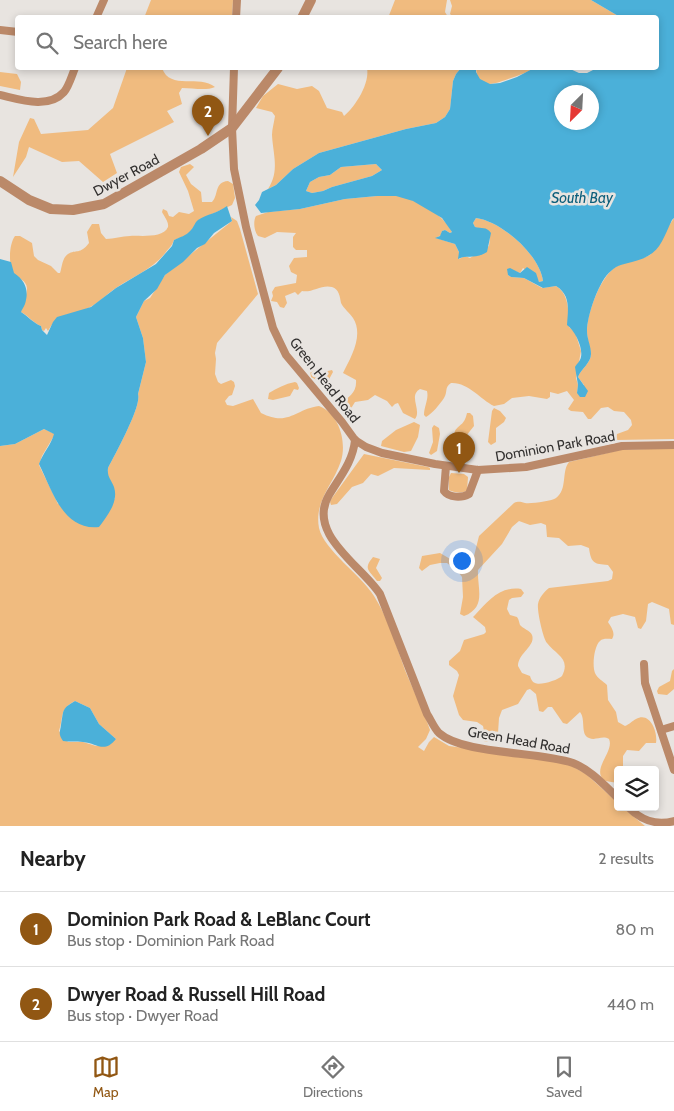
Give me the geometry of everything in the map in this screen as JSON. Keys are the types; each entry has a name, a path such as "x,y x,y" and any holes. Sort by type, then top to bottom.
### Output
{"street":[{"path":"97,15 104,0"},
{"path":"236,15 237,0"},
{"path":"304,15 311,0"},
{"path":"0,30 15,32"},
{"path":"0,95 33,103 53,99 65,91 74,70"},
{"name":"Green Head Road","path":"234,70 232,128 234,169 259,279 277,340 288,359 355,440 348,464 326,501 324,512 325,527 333,542 368,578 380,594 427,714 435,728 445,737 461,744 574,764 593,775 614,794"},
{"path":"232,128 276,70"},
{"name":"Dwyer Road","path":"0,181 28,200 51,209 73,210 99,206 120,197 232,128"},
{"name":"Dominion Park Road","path":"355,440 366,447 382,453 446,466 478,470 526,466 622,446 674,445"},
{"path":"446,466 444,491 451,496 466,496 469,494 478,470"},
{"path":"644,664 645,682 674,770"},
{"path":"661,730 674,726"},
{"path":"633,811 641,818 653,823 674,821"}],"shaded area":[{"path":"151,0 233,0 232,15 145,15"},
{"path":"395,0 447,0 445,12 447,15 389,15"},
{"path":"450,0 591,0 617,15 451,15 452,6"},
{"path":"126,70 163,70 166,75 178,81 209,83 215,87 204,89 182,88 179,93 182,104 167,111 174,122 110,154 117,173 103,182 79,161 62,162 29,147 26,157 13,177 19,142 30,118 34,119 41,134 88,130 113,108"},
{"path":"367,70 459,70 453,81 450,109 445,117 436,123 406,129 319,153 293,169 276,185 268,189 275,169 272,135 275,116 272,112 256,108 263,96 278,84 297,89 312,86 319,91 327,108 342,112 344,116 361,94"},
{"path":"476,70 531,70 506,80 489,84 484,83 478,76"},
{"path":"0,72 17,74 21,82 20,90 0,86"},
{"path":"190,164 194,167 186,175 191,184 201,192 202,202 212,202 219,186 228,181 233,184 235,198 232,205 199,220 185,236 174,240 161,258 149,268 85,310 62,316 48,331 46,328 44,331 42,330 41,326 21,312 27,288 24,281 14,274 12,270 10,249 15,236 20,236 32,243 34,256 60,273 66,256 83,249 89,243 87,232 92,224 99,224 101,233 106,239 127,236 150,236 161,233 168,227 162,212 163,209 167,211 169,216 173,217 179,212 189,214 194,211 188,191 179,172 181,167"},
{"path":"376,164 382,170 372,176 323,191 312,193 306,191 310,182 319,177 330,175 341,167"},
{"path":"377,196 404,197 425,206 438,215 452,232 442,231 441,235 436,238 455,244 459,252 459,259 465,256 470,258 489,246 490,238 475,227 473,223 476,218 497,225 518,241 535,261 543,281 539,282 537,278 523,268 520,273 515,271 508,275 524,278 542,288 556,286 561,290 566,299 569,327 575,332 581,351 576,378 578,385 577,393 584,385 578,377 591,357 587,334 589,315 600,286 617,266 650,255 674,218 674,439 616,440 617,434 628,430 632,425 631,420 624,412 614,411 608,407 601,408 591,419 588,419 583,412 568,409 574,400 567,391 558,394 550,392 550,397 547,399 529,396 512,398 504,404 494,406 463,385 451,383 445,396 426,417 424,415 427,391 420,389 417,392 415,395 417,415 415,419 403,413 398,403 392,407 387,401 375,395 368,400 355,402 350,410 341,407 341,404 354,391 356,384 356,380 343,373 357,339 356,325 352,316 341,303 338,291 328,286 310,291 302,291 298,295 295,292 285,296 287,303 284,308 280,307 277,302 271,301 272,292 275,287 296,283 297,275 291,272 289,266 294,258 307,257 307,250 296,250 293,247 293,237 296,233 277,232 265,238 258,236 254,221 256,216 268,212 300,209 345,199"},
{"path":"231,217 237,221 258,294 217,343 215,374 218,382 221,384 231,380 234,382 235,386 232,395 225,401 227,405 233,406 253,399 261,413 278,418 292,416 319,406 332,415 336,421 342,437 343,453 338,470 325,493 319,510 319,528 322,536 335,554 368,588 383,613 430,730 426,739 418,747 424,751 434,737 449,746 523,756 570,765 586,774 614,799 614,811 627,811 645,826 0,826 0,446 15,444 44,429 55,434 39,465 58,504 115,499 114,489 107,475 108,468 136,409 146,362 143,338 136,317 144,301 150,298 165,275 232,221","holes":["75,701 90,708 99,724 116,739 96,746 83,742 68,742 59,731 64,710"]},
{"path":"312,368 319,373 332,370 333,372 327,383 324,384 311,377 310,371"},
{"path":"295,382 299,388 298,390 294,389 290,396 273,400 268,399 269,393 281,386"},
{"path":"494,408 500,411 506,418 496,428 496,442 491,445 488,442"},
{"path":"467,413 473,416 474,426 466,436 463,449 459,446 460,436 458,435 458,449 455,452 453,442 455,431 463,422"},
{"path":"414,422 420,425 418,437 411,451 404,452 381,446 382,441 396,430"},
{"path":"434,425 439,428 440,434 437,451 431,455 429,453 433,442 432,428"},
{"path":"674,448 674,625 671,624 669,609 652,602 648,604 646,621 641,629 638,628 635,617 623,614 611,617 608,622 613,630 613,637 612,639 600,641 595,651 594,670 596,675 607,685 608,700 616,712 618,722 625,726 641,717 645,718 652,724 656,733 656,743 646,743 639,751 627,750 623,756 623,766 614,766 614,782 606,781 601,777 600,772 609,750 609,739 592,739 586,736 580,712 567,724 563,723 552,707 548,707 543,712 539,711 536,694 530,689 527,690 518,704 502,710 499,718 498,733 494,731 487,742 485,742 483,739 483,726 477,722 463,720 459,715 453,696 459,675 449,665 449,661 460,651 464,640 486,632 485,627 473,617 501,592 521,589 524,593 521,597 509,600 507,609 510,615 517,617 520,625 531,633 533,639 521,657 518,666 522,673 530,676 534,683 537,684 549,682 562,676 565,665 564,661 547,643 539,618 538,607 541,597 549,588 608,581 612,579 613,572 608,565 594,562 589,548 581,545 568,546 559,538 547,537 546,525 541,523 530,525 519,521 512,527 502,544 478,570 478,602 476,608 464,616 460,614 463,597 462,577 459,573 447,563 430,565 422,571 419,568 422,556 440,553 452,560 461,560 474,556 479,536 514,503 536,503 556,498 562,490 565,471 569,462 620,450"},
{"path":"364,454 428,467 430,470 394,468 378,476 371,474 363,483 352,487 337,504 331,505 332,498"},
{"path":"451,473 464,474 468,477 467,491 453,492 449,490 449,477"},
{"path":"373,557 380,559 376,568 382,578 380,581 377,581 368,569 368,564"},
{"path":"674,669 674,689 667,695 658,694 659,687 670,681"}],"water":[{"name":"South Bay","path":"591,0 674,0 674,218 662,242 654,252 649,256 613,269 598,290 591,308 588,324 587,334 591,357 578,377 588,391 585,397 580,397 577,393 578,385 575,367 581,359 581,349 575,335 567,325 568,303 564,294 556,286 543,288 524,278 508,275 507,269 510,268 520,273 527,267 536,273 539,282 543,281 535,261 527,250 497,225 476,218 473,223 475,227 486,229 491,233 487,252 478,256 458,259 459,252 455,244 435,238 440,236 442,231 452,232 442,218 413,201 396,196 345,199 300,209 261,213 255,205 262,192 276,185 293,169 319,153 406,129 436,123 445,117 450,109 453,81 459,70 476,70 480,79 490,84 500,83 530,70 572,70 579,73 587,73 593,70 659,70 659,15 617,15","holes":["376,164 382,170 372,176 323,191 312,193 306,191 310,182 319,177 330,175 341,167"]},
{"path":"227,206 232,221 214,233 205,244 197,248 183,262 165,275 157,289 144,301 136,317 143,338 146,362 136,409 108,468 114,487 114,503 99,527 87,527 76,523 60,507 39,464 54,434 44,429 15,444 0,446 0,259 11,262 14,273 26,287 25,305 21,312 41,326 47,335 57,317 91,307 116,288 156,264 172,246 174,240 189,232 198,220"},
{"path":"75,701 90,708 99,724 116,739 112,743 104,747 83,742 63,741 60,733 63,713 67,706"}],"place":[{"name":"Dwyer Road & Russell Hill Road","path":"208,136"},
{"name":"Dominion Park Road & LeBlanc Court","path":"459,473"}]}
